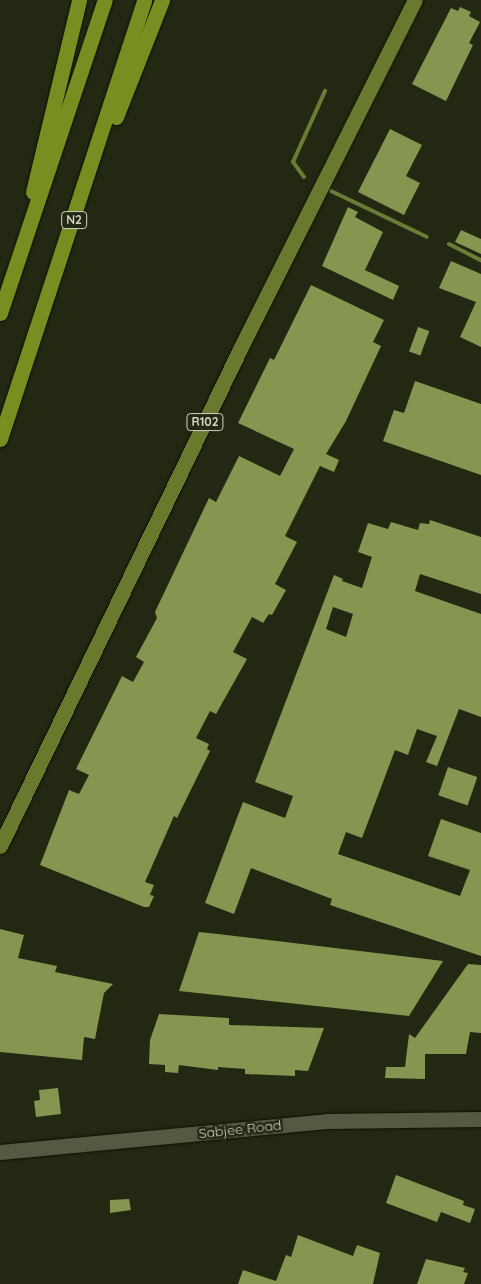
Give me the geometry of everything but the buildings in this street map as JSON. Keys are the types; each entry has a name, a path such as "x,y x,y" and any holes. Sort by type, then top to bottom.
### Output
{"highway":[{"path":"23,245 40,152 79,0"},
{"path":"0,312 105,0"},
{"name":"N2","path":"0,439 68,238 144,0"},
{"path":"68,238 162,0"}],"main road":[{"name":"R102","path":"0,846 236,358 414,0"}],"street":[{"name":"Sabjee Road","path":"0,1152 327,1121 481,1119"}],"waterway":[{"path":"304,177 293,162 325,91"},
{"path":"331,191 427,237"},
{"path":"449,244 481,260"}]}
